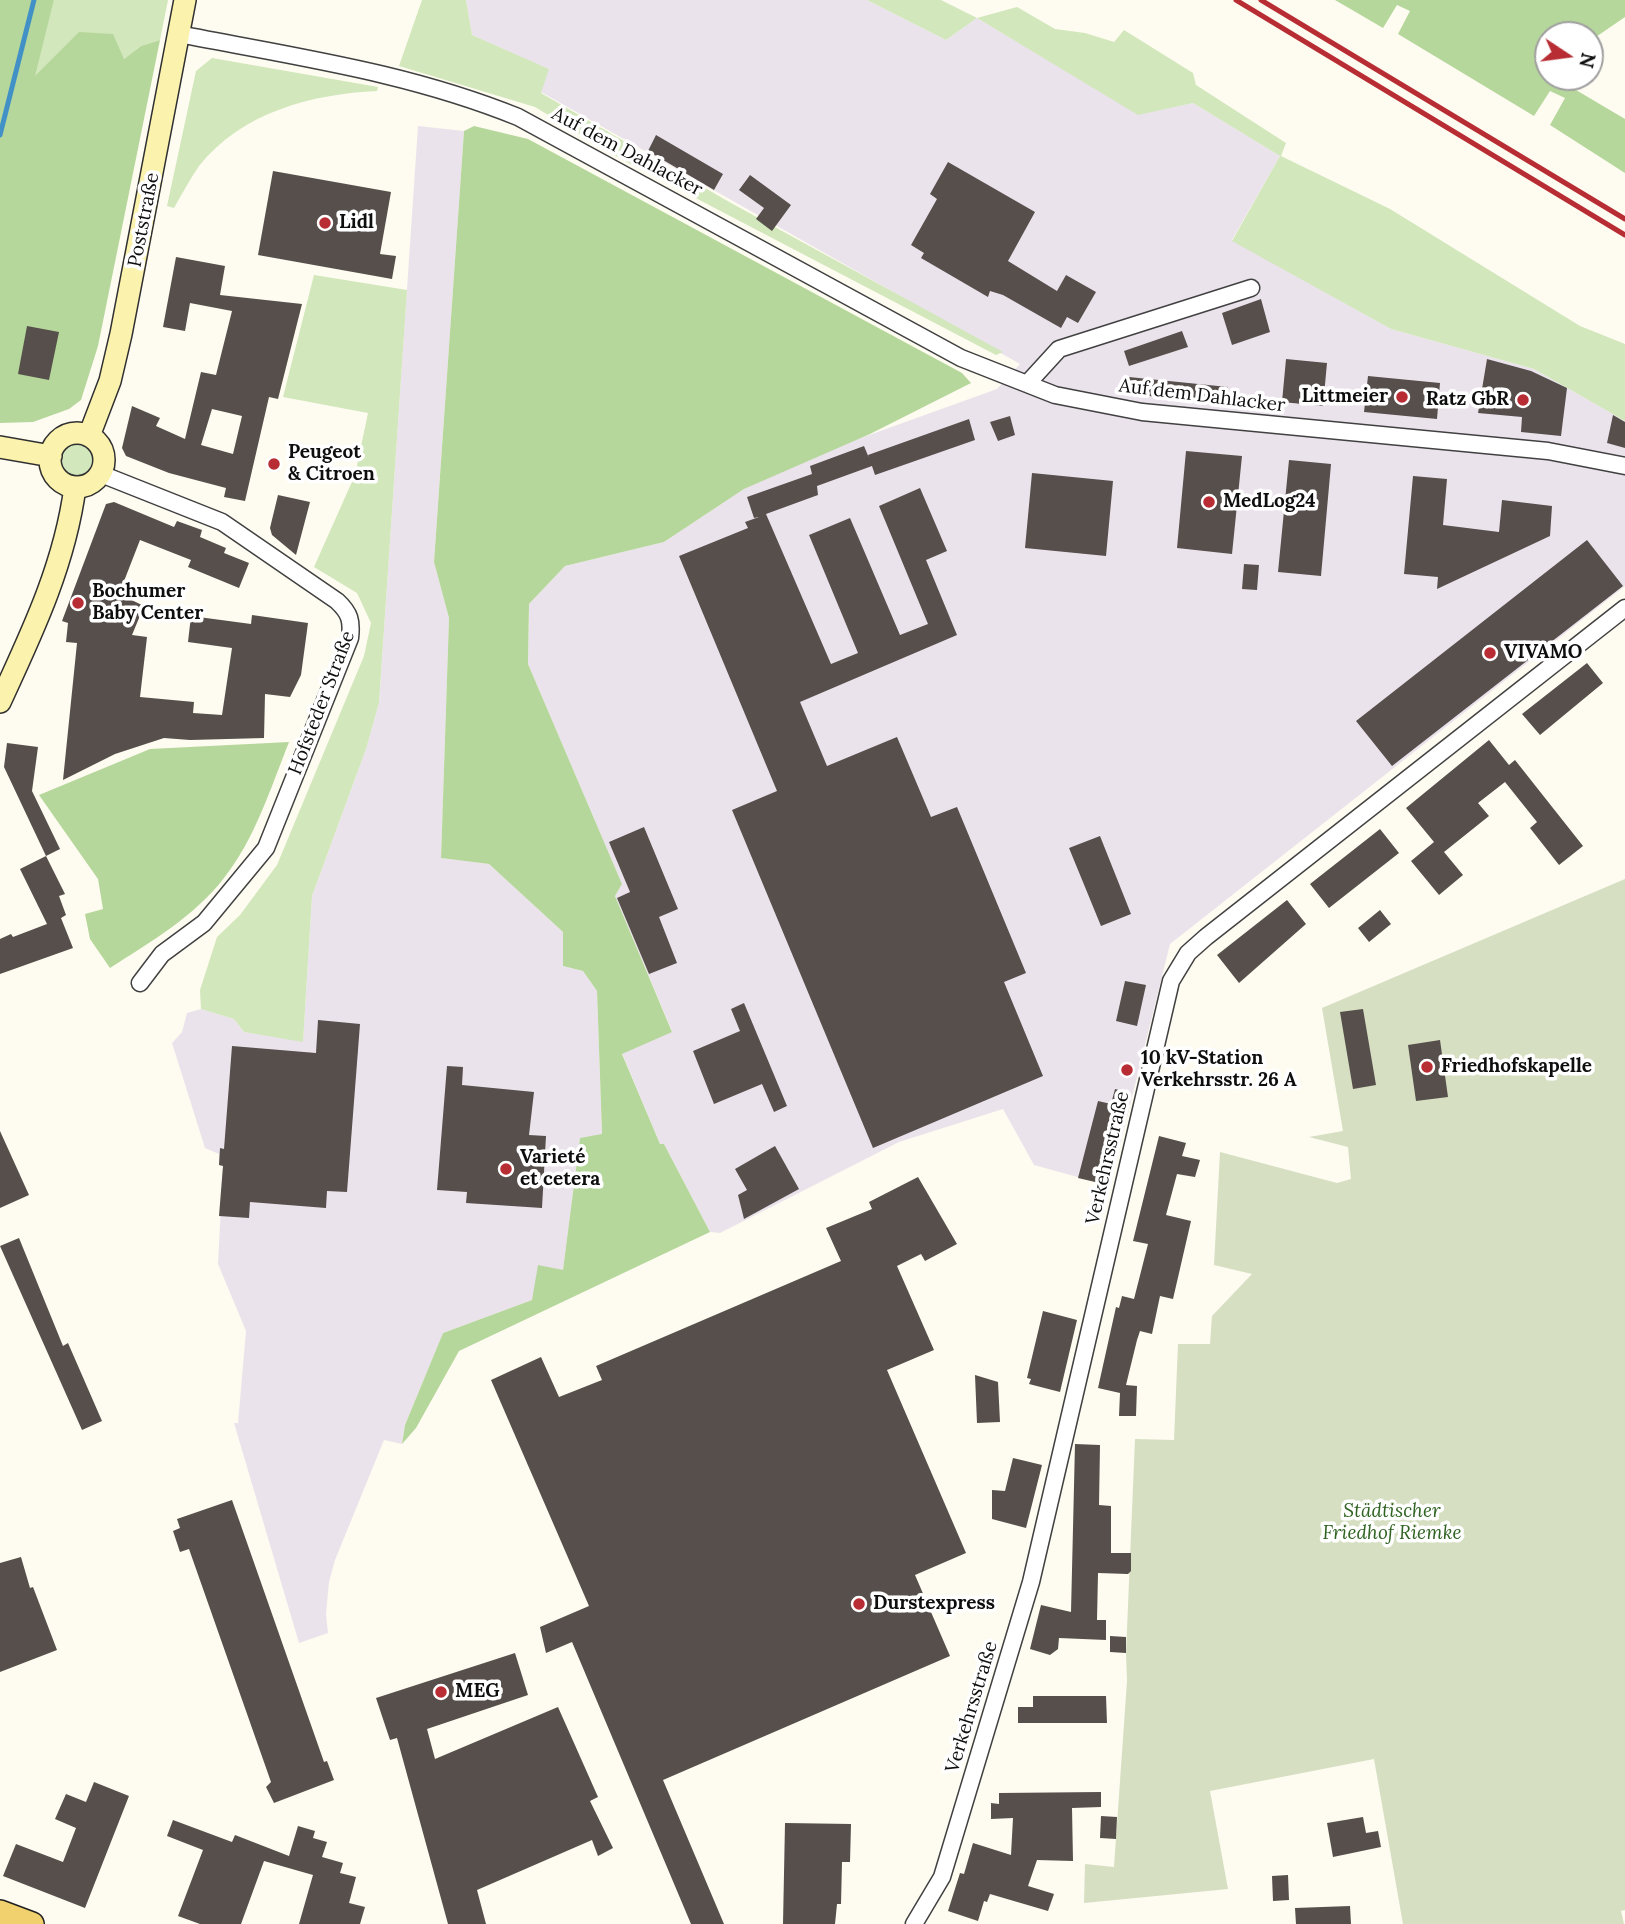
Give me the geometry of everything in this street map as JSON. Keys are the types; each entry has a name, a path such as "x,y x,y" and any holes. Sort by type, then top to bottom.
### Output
{"main road":[{"path":"0,1912 32,1924"}],"street":[{"name":"Poststraße","path":"89,436 110,381 121,334 186,0"},
{"name":"Auf dem Dahlacker","path":"179,34 397,76 437,86 499,109 961,358 1081,402 1142,412 1548,451 1625,466"},
{"path":"1027,384 1059,349 1251,288"},
{"path":"67,436 89,436 102,449 104,457 101,474 90,484 75,487 55,476 51,456 55,446 67,436"},
{"path":"0,447 51,456"},
{"name":"Hofsteder Straße","path":"101,474 222,523 246,536 338,600 347,610 352,623 350,638 266,848 204,923 162,954 140,983"},
{"path":"0,702 52,582 71,517 75,487"},
{"name":"Verkehrsstraße","path":"920,1920 942,1877 1031,1582 1165,1006 1177,967 1206,937 1625,608"}],"shaded area":[{"path":"466,0 867,0 946,40 977,18 1138,114 1193,103 1280,156 1232,240 1391,329 1534,369 1625,421 1625,586 1170,944 1110,1186 1034,1165 1003,1109 899,1142 720,1233 710,1232 664,1144 660,1144 622,1053 672,1031 615,896 622,884 528,664 529,604 565,566 664,542 744,489 833,448 997,389 1020,364 541,92 548,69 472,35"},
{"path":"418,126 464,131 434,562 449,618 441,858 489,864 563,932 563,966 583,971 597,991 602,1135 580,1138 563,1271 532,1300 443,1333 405,1425 402,1444 384,1440 335,1560 329,1582 326,1614 328,1633 299,1643 234,1423 238,1423 246,1331 218,1264 223,1166 219,1165 219,1154 205,1148 172,1043 182,1032 187,1013 201,1009 234,1019 244,1032 303,1041 312,896 366,749 379,703"}],"green space":[{"path":"0,0 54,0 35,76 79,32 113,34 124,59 141,46 160,40 98,346 81,400 69,409 33,422 0,423"},
{"path":"54,0 168,0 160,40 141,46 124,59 34,77"},
{"path":"422,0 466,0 472,35 549,69 541,93 731,203 1003,352 996,355 621,159 535,107 399,66"},
{"path":"867,0 941,0 977,18 946,40"},
{"path":"1335,0 1625,0 1625,17 1604,31 1604,21 1534,21 1534,91 1550,91 1534,116 1398,34 1410,11 1397,5 1383,28"},
{"path":"1017,7 1055,29 1085,33 1114,42 1124,30 1193,73 1196,85 1286,143 1281,156 1390,209 1580,326 1625,344 1625,421 1534,369 1391,329 1232,241 1280,156 1193,103 1138,115 977,18"},
{"path":"212,58 378,87 377,91 328,96 303,102 257,119 216,147 199,166 174,208 167,206 196,71"},
{"path":"1550,91 1578,91 1625,119 1625,173 1550,125 1565,98"},
{"path":"474,126 528,139 962,373 971,383 870,434 744,489 664,542 565,566 529,604 528,664 622,884 615,896 672,1032 622,1054 660,1144 664,1144 710,1232 459,1351 416,1428 402,1444 405,1425 443,1333 532,1300 538,1265 563,1270 580,1138 602,1134 597,991 583,971 563,966 563,932 489,864 441,858 449,618 434,562 464,131"},
{"path":"314,275 407,290 379,703 366,749 312,896 303,1042 244,1032 234,1019 201,1009 200,990 217,937 240,915 277,865 364,656 371,623 357,593 314,567 355,475 368,413 283,397"},
{"path":"75,443 87,448 92,460 87,472 75,477 63,472 58,460 63,448"},
{"path":"289,742 245,847 224,878 185,917 110,968 90,939 85,914 103,909 98,879 39,795 150,749"},
{"name":"Städtischer Friedhof Riemke","path":"1625,879 1625,1910 1621,1911 1624,1924 1403,1924 1374,1759 1210,1791 1228,1889 1084,1903 1085,1864 1114,1867 1127,1681 1135,1439 1174,1440 1178,1344 1210,1344 1212,1316 1252,1274 1214,1265 1220,1152 1337,1183 1351,1179 1348,1147 1309,1137 1343,1131 1322,1008"}],"building":[{"path":"656,135 723,174 714,190 648,151"},
{"path":"948,162 1035,212 1008,261 1057,291 1066,275 1096,292 1078,323 1067,317 1061,328 1003,295 990,291 988,297 921,258 924,253 911,245 937,199 930,194"},
{"name":"Lidl","path":"273,171 391,192 380,254 396,256 392,279 258,255"},
{"path":"750,175 791,205 772,231 756,219 764,208 739,190"},
{"path":"176,257 225,266 220,295 302,304 278,399 269,397 245,501 224,497 226,488 169,473 126,456 122,448 132,406 160,418 156,426 185,439 201,372 216,375 232,311 190,303 185,331 163,327","holes":["212,409 242,416 233,454 201,445"]},
{"path":"1261,299 1270,332 1232,345 1222,313"},
{"path":"27,326 59,332 49,380 18,374"},
{"path":"1182,331 1188,347 1129,366 1124,351"},
{"path":"1286,359 1327,363 1323,406 1282,402"},
{"name":"Ratz GbR","path":"1487,359 1531,371 1567,388 1561,436 1521,432 1522,417 1478,413"},
{"name":"Littmeier","path":"1368,376 1440,383 1437,419 1364,412"},
{"path":"1129,377 1228,387 1226,403 1127,394"},
{"path":"1613,415 1625,422 1625,448 1607,443"},
{"path":"1010,416 1015,435 998,441 990,422"},
{"path":"969,419 975,440 875,475 872,466 817,486 818,495 766,514 831,664 858,653 809,535 850,518 900,635 928,624 879,506 920,488 947,551 926,560 957,635 800,702 827,766 897,737 931,817 957,807 1026,973 1004,982 1043,1076 873,1148 732,810 777,791 679,556 748,528 745,522 759,517 754,518 747,497 812,474 810,466 864,446 869,458 868,455"},
{"name":"MedLog24","path":"1186,451 1242,456 1232,554 1177,548"},
{"path":"1289,460 1331,464 1321,576 1278,572"},
{"path":"1032,473 1113,481 1106,556 1025,548"},
{"path":"1413,476 1447,479 1443,525 1499,532 1502,500 1552,506 1550,536 1437,589 1438,577 1404,574"},
{"path":"278,495 310,502 296,555 272,535 270,528"},
{"path":"114,502 174,527 177,521 202,530 200,537 226,548 224,553 249,563 239,588 188,567 191,560 140,540 119,594 144,606 132,635 147,637 140,697 194,702 193,713 222,715 232,648 188,642 191,616 251,624 252,615 308,623 301,675 290,697 265,694 264,738 164,738 115,754 63,780 77,643 66,642 68,623 62,621 106,504"},
{"name":"VIVAMO","path":"1587,540 1623,586 1392,766 1356,721"},
{"path":"1244,564 1259,565 1257,590 1242,589"},
{"path":"1587,663 1603,683 1540,735 1522,714"},
{"path":"1489,740 1509,765 1515,760 1583,846 1559,865 1530,828 1537,822 1505,782 1478,803 1489,816 1444,852 1463,875 1439,895 1411,861 1434,842 1406,808"},
{"path":"7,743 38,747 32,791 60,849 46,856 4,767"},
{"path":"644,827 678,909 659,917 677,963 649,974 617,898 630,892 609,842"},
{"path":"1380,829 1399,853 1329,908 1310,884"},
{"path":"1100,836 1131,914 1101,926 1069,848"},
{"path":"46,856 65,894 59,896 66,915 61,918 73,948 0,974 0,939 47,924 20,869"},
{"path":"1287,900 1306,924 1239,983 1217,955"},
{"path":"1380,910 1391,924 1369,942 1358,928"},
{"path":"1125,981 1146,985 1137,1026 1116,1021"},
{"path":"744,1003 787,1106 774,1112 762,1084 714,1104 693,1051 740,1031 731,1009"},
{"path":"1363,1009 1376,1085 1353,1089 1340,1012"},
{"path":"318,1020 360,1024 347,1192 327,1191 326,1208 250,1202 249,1218 219,1216 223,1166 219,1165 220,1148 224,1149 232,1046 316,1053"},
{"name":"Friedhofskapelle","path":"1440,1040 1448,1097 1416,1101 1408,1045"},
{"path":"447,1066 463,1067 462,1085 534,1092 529,1135 546,1136 542,1208 466,1203 467,1192 437,1190"},
{"path":"1115,1089 1130,1093 1108,1185 1078,1178 1098,1101 1111,1104"},
{"path":"0,1131 29,1195 0,1208"},
{"path":"1159,1136 1186,1143 1182,1156 1200,1160 1195,1177 1177,1174 1166,1215 1191,1221 1173,1299 1160,1296 1152,1334 1140,1331 1126,1385 1137,1386 1136,1416 1119,1416 1120,1393 1098,1388 1116,1307 1119,1308 1122,1296 1134,1299 1148,1244 1133,1241"},
{"path":"775,1146 799,1189 744,1219 738,1195 747,1190 735,1169"},
{"path":"918,1177 957,1244 925,1261 921,1254 897,1266 934,1350 887,1370 966,1553 915,1575 950,1656 663,1780 724,1924 691,1924 572,1642 546,1653 540,1627 589,1606 491,1380 541,1357 559,1397 602,1380 596,1366 841,1261 826,1228 872,1209 869,1202"},
{"path":"19,1238 63,1346 68,1343 102,1421 82,1430 0,1246"},
{"path":"1043,1311 1077,1320 1060,1392 1029,1384 1031,1379 1027,1378"},
{"path":"975,1375 998,1382 1000,1422 977,1423"},
{"path":"1075,1444 1100,1445 1099,1505 1111,1506 1111,1553 1131,1553 1131,1571 1128,1574 1098,1573 1097,1620 1106,1620 1106,1640 1059,1638 1058,1649 1050,1655 1030,1649 1041,1605 1071,1612"},
{"path":"1013,1458 1042,1465 1026,1528 992,1519 992,1490 1005,1491"},
{"path":"232,1500 324,1762 327,1761 334,1780 274,1803 266,1787 271,1782 189,1549 180,1552 173,1531 180,1528 177,1519"},
{"path":"21,1557 30,1588 33,1587 57,1650 0,1672 0,1563"},
{"path":"1110,1636 1126,1637 1126,1653 1110,1652"},
{"path":"515,1653 528,1695 427,1729 435,1759 558,1707 598,1797 590,1801 613,1848 598,1856 592,1840 477,1890 486,1924 448,1924 397,1738 390,1740 376,1698"},
{"path":"1033,1696 1106,1696 1107,1723 1018,1723 1018,1707 1033,1707"},
{"path":"94,1782 129,1796 85,1908 3,1876 16,1844 63,1862 76,1828 55,1819 66,1794 86,1802"},
{"path":"1101,1792 1101,1807 1072,1808 1073,1861 1037,1860 1028,1886 1054,1894 1048,1911 990,1894 987,1902 984,1901 978,1921 948,1911 960,1873 964,1874 973,1843 1011,1855 1013,1818 991,1819 991,1803 999,1804 999,1793"},
{"path":"1101,1816 1117,1817 1116,1839 1100,1838"},
{"path":"1363,1817 1366,1833 1378,1831 1381,1847 1333,1857 1327,1823"},
{"path":"173,1820 232,1842 235,1835 289,1856 298,1826 315,1831 313,1838 327,1842 322,1857 343,1863 340,1873 356,1877 349,1903 365,1907 360,1924 299,1924 313,1875 264,1861 241,1924 200,1924 178,1916 203,1850 167,1836"},
{"path":"785,1823 851,1824 850,1862 842,1862 841,1904 837,1904 835,1924 783,1924"},
{"path":"1288,1875 1289,1900 1273,1901 1272,1876"},
{"path":"1350,1906 1351,1924 1296,1924 1295,1908"}],"waterway":[{"path":"0,135 34,0"}],"railway":[{"path":"1236,0 1625,235"},
{"path":"1261,0 1625,219"}],"place":[{"name":"Lidl","path":"325,223"},
{"name":"Littmeier","path":"1402,397"},
{"name":"Ratz GbR","path":"1523,400"},
{"name":"Peugeot & Citroen","path":"274,464"},
{"name":"MedLog24","path":"1209,502"},
{"name":"Bochumer Baby Center","path":"78,603"},
{"name":"VIVAMO","path":"1490,653"},
{"name":"Friedhofskapelle","path":"1427,1067"},
{"name":"10 kV-Station Verkehrsstr. 26 A","path":"1127,1070"},
{"name":"Varieté et cetera","path":"506,1169"},
{"name":"Durstexpress","path":"859,1604"},
{"name":"MEG","path":"441,1692"}]}
